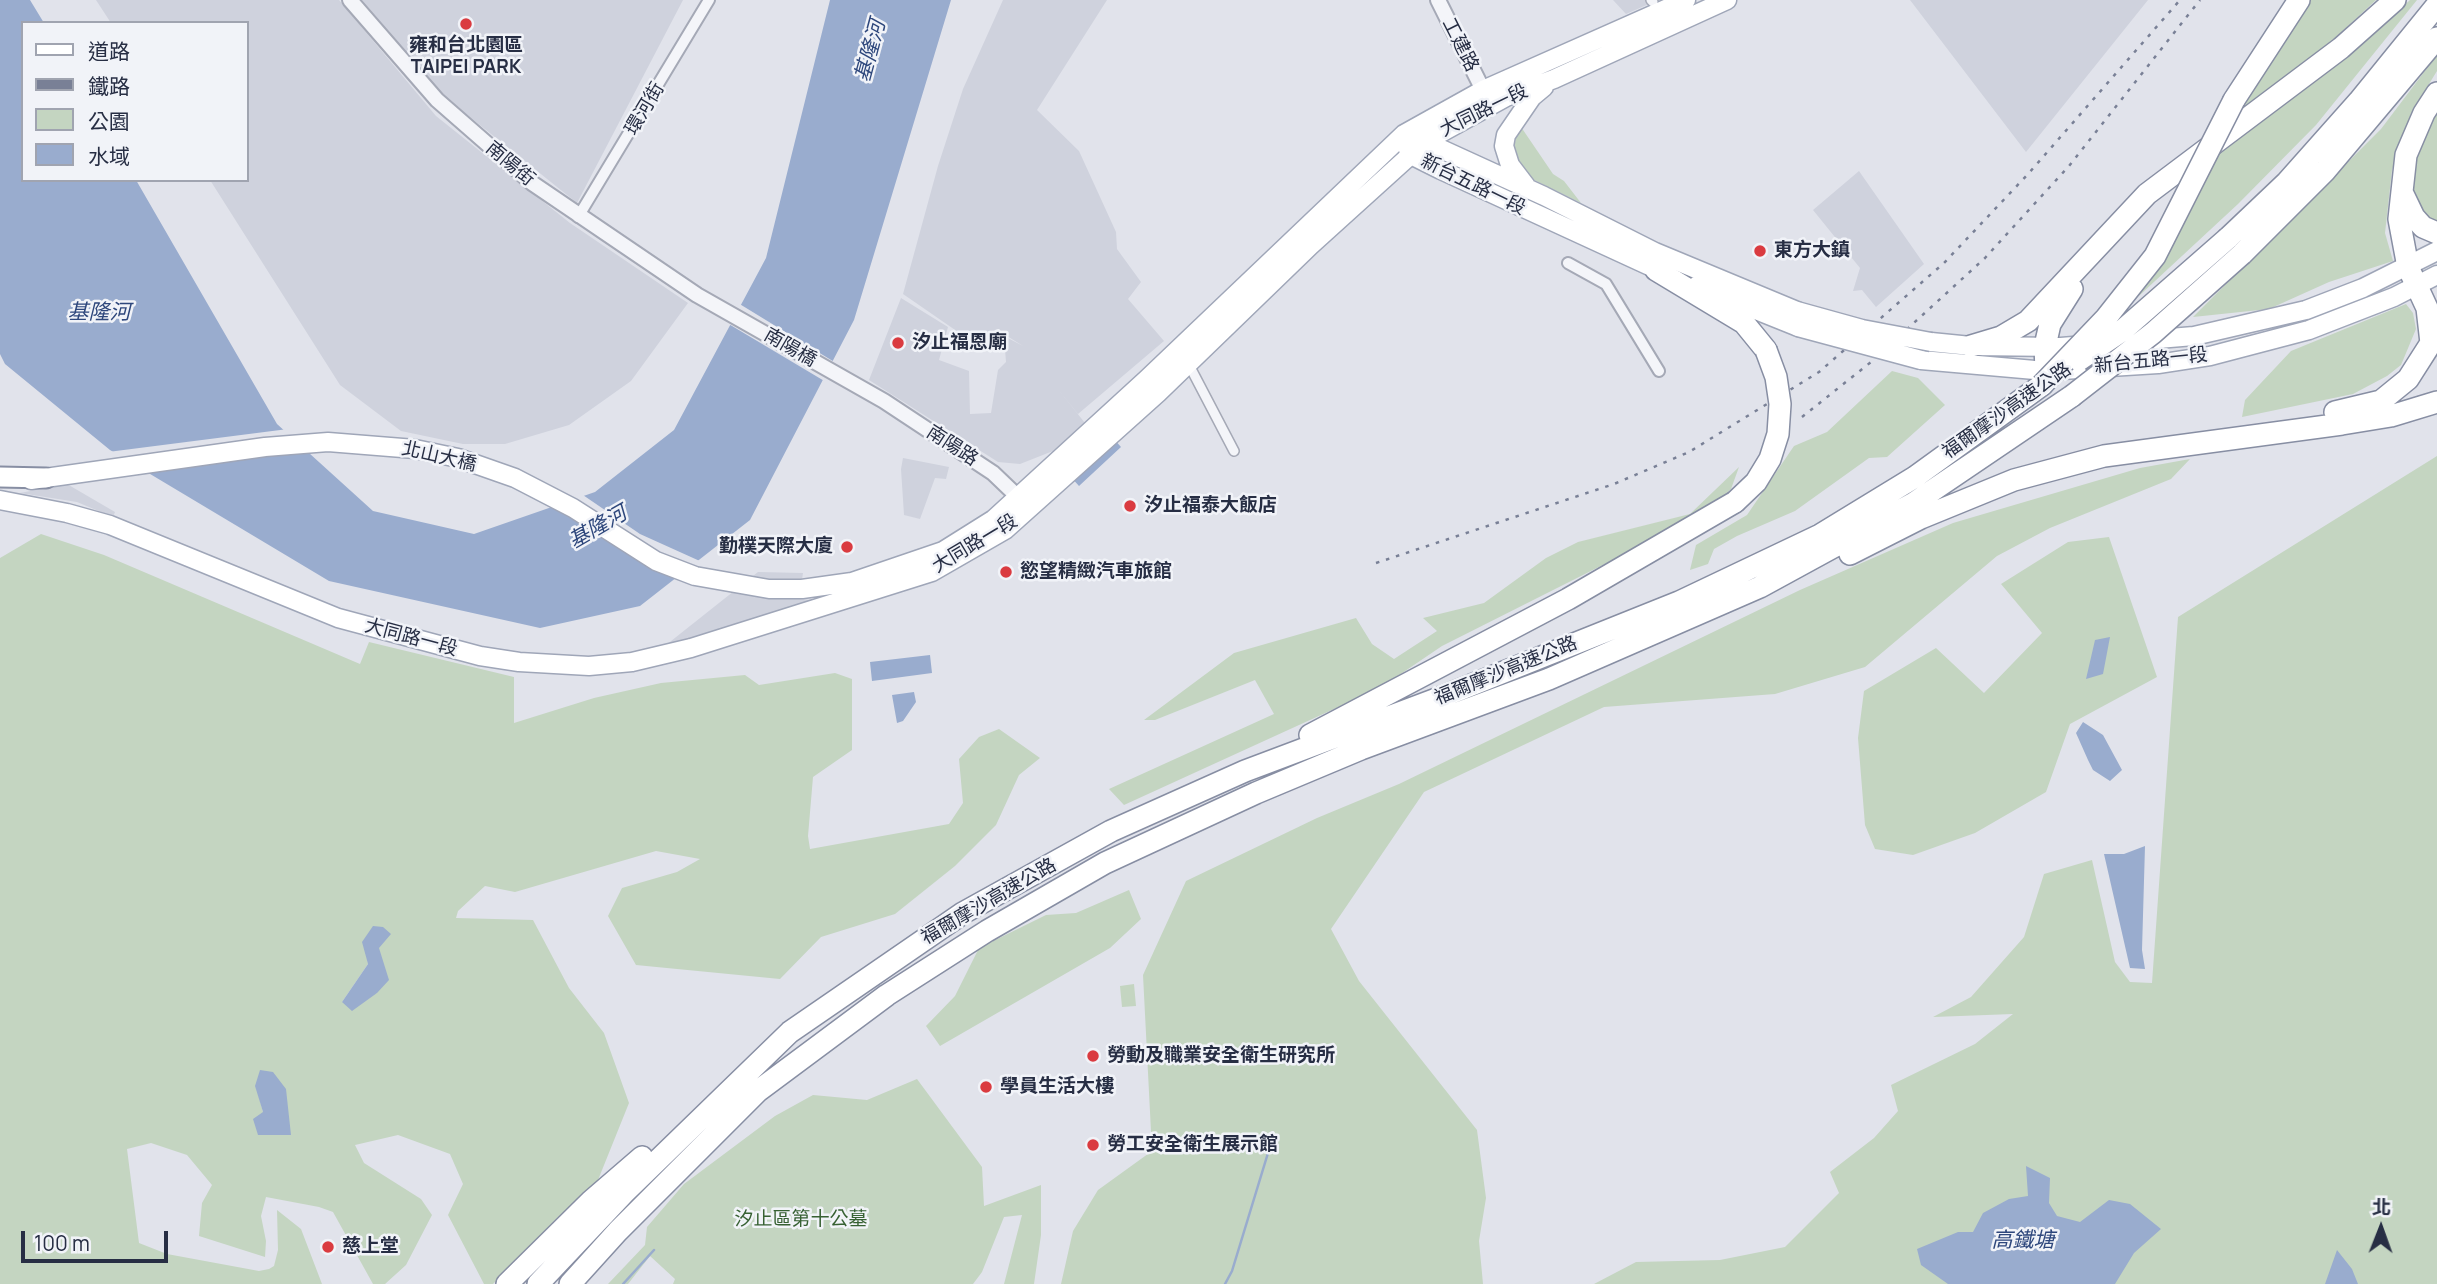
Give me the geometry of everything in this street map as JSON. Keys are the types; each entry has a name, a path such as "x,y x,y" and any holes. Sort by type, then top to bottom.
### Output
{"highway":[{"path":"2038,384 2106,318 2155,256 2234,100 2299,0"},
{"path":"1971,346 2001,337 2028,321 2147,194 2341,48 2395,0"},
{"name":"福爾摩沙高速公路","path":"538,1284 624,1193 770,1050 868,976 963,914 1111,831 1245,771 1439,698 1679,602 1819,535 1915,477 2038,384 2123,330 2228,238 2287,182 2359,101 2437,5"},
{"name":"福爾摩沙高速公路","path":"574,1280 758,1091 887,995 998,924 1105,863 1256,793 1361,749 1549,678 1760,587 1914,503 2072,396 2153,333 2242,254 2325,171 2437,38"},
{"path":"2147,448 2171,441 2381,401 2408,379 2431,343 2421,276 2399,219 2403,170 2412,137 2437,93"},
{"path":"2401,191 2414,217 2423,227 2437,233"},
{"path":"2038,384 2050,324 2100,246"},
{"path":"1245,771 1568,599 1735,502 1756,482 1770,459 1778,434 1780,404 1776,377 1766,350 1744,323 1656,270"},
{"path":"1760,587 1815,572 1921,518 2014,480 2104,456 2147,448 2342,424 2433,403"},
{"path":"0,477 47,478"},
{"path":"507,1284 591,1201 770,1050"}],"main road":[{"name":"大同路一段","path":"852,582 943,551 1024,502 1188,363 1426,141 1506,97 1554,79 1646,27 1686,0"},
{"name":"大同路一段","path":"0,500 67,513 110,525 358,624 480,656 558,666 632,662 691,648 932,572 1005,530 1024,502 1147,379 1404,134 1483,90 1646,27 1727,0"},
{"path":"1528,188 1510,165 1504,146 1506,135 1532,97 1554,79"},
{"name":"新台五路一段","path":"1404,134 1426,141 1528,188 1797,319 1931,342 1971,346 2045,346 2194,336 2306,310 2421,276"},
{"name":"新台五路一段","path":"1404,134 1409,154 1656,270 1921,359 2038,384 2210,356 2309,330 2421,276 2437,251"},
{"name":"北山大橋","path":"0,482 278,446 338,442 415,449 458,458 515,478 573,508 656,561 695,576 769,589 802,589 852,582"}],"street":[{"name":"南陽街","path":"350,0 437,100 532,184 697,295"},
{"name":"環河街","path":"578,217 709,0"},
{"name":"工建路","path":"1438,0 1483,90"},
{"path":"1567,262 1606,284 1659,371"},
{"name":"南陽橋","path":"697,295 884,401"},
{"path":"1188,363 1234,451"},
{"name":"南陽路","path":"884,401 993,473 1024,502"}],"shaded area":[{"path":"96,0 339,0 436,116 570,223 688,303 631,381 569,425 505,444 463,444 401,431 340,385 211,182 248,182 248,21 110,21"},
{"path":"360,0 683,0 577,203 440,93"},
{"path":"1003,0 1107,0 1037,110 1079,151 1116,232 1117,249 1141,282 1128,299 1164,341 1078,414 1057,388 1085,423 1053,451 1020,464 998,462 869,380 901,298 948,327 939,360 969,371 970,414 991,413 998,370 1006,362 1004,336 1023,346 999,331 986,341 974,343 903,294 938,166 963,89"},
{"path":"1613,0 1658,0 1626,14"},
{"path":"1910,0 2148,0 2026,152"},
{"path":"1859,171 1924,264 1876,307 1862,290 1853,291 1860,268 1813,210"},
{"path":"903,458 949,467 946,479 935,478 920,519 904,515 901,469"},
{"path":"67,484 115,512 113,517 77,502 20,493"},
{"path":"758,572 803,573 799,599 813,600 661,649"}],"green space":[{"path":"2307,0 2376,0 2334,39 2239,111"},
{"path":"2410,0 2417,0 2316,125 2238,204 2127,307 2213,152 2270,115 2370,37"},
{"path":"2437,55 2437,71 2411,113 2392,170 2385,233 2393,261 2329,282 2269,309 2193,317 2381,129"},
{"path":"2437,109 2437,223 2424,216 2409,189 2411,163"},
{"path":"1519,124 1553,174 1564,181 1581,203 1526,176 1513,152"},
{"path":"2406,304 2413,313 2416,329 2401,365 2387,376 2353,394 2242,417 2245,400 2291,351"},
{"path":"1892,371 1918,378 1945,405 1887,457 1869,458 1795,511 1737,536 1714,549 1708,564 1690,570 1696,545 1747,515 1794,446 1827,432"},
{"path":"2437,456 2437,1284 1594,1284 1636,1262 1720,1260 1785,1247 1839,1193 1830,1172 1874,1138 1898,1111 1891,1085 1975,1044 2013,1014 1933,1017 1971,997 2024,937 2044,874 2092,860 2115,962 2130,982 2152,983 2178,617"},
{"path":"2190,459 2171,479 2050,528 1997,556 1865,667 1775,694 1604,707 1424,792 1331,929 1359,981 1477,1130 1486,1198 1479,1241 1483,1284 1061,1284 1073,1231 1098,1190 1152,1151 1143,975 1186,881 1317,818 1399,784 1800,590 1953,523 2140,468"},
{"path":"1739,467 1731,489 1704,514 1442,646 1380,688 1124,805 1109,789 1274,714 1255,680 1155,720 1144,720 1234,653 1356,618 1372,644 1394,659 1437,631 1423,618 1484,603 1546,558 1578,542 1690,514"},
{"path":"41,534 104,555 360,664 369,642 514,677 514,723 594,698 661,683 745,675 759,685 835,673 852,679 852,750 813,777 808,836 810,849 949,824 963,803 959,759 979,737 999,729 1040,758 1019,775 996,825 955,866 895,914 821,937 780,979 636,965 608,916 622,888 677,872 700,859 656,851 515,892 485,886 458,911 456,918 533,920 569,988 604,1033 629,1103 596,1185 558,1217 493,1284 484,1284 448,1215 463,1184 450,1154 398,1135 355,1145 364,1163 421,1199 432,1215 406,1265 385,1284 373,1284 333,1212 319,1207 266,1197 261,1216 266,1241 265,1257 199,1236 202,1203 212,1185 187,1155 151,1143 127,1149 139,1243 167,1254 259,1271 269,1269 274,1266 278,1250 277,1210 301,1229 322,1284 0,1284 0,558","holes":["367,954 377,993 342,1002 368,964","260,1075 290,1135 263,1112 256,1086"]},
{"path":"2109,537 2157,677 2070,724 2046,792 1975,833 1913,855 1875,849 1865,825 1858,738 1864,691 1936,648 1984,693 2042,633 2001,584 2068,542"},
{"path":"1129,890 1141,919 1110,948 940,1046 926,1026 955,996 979,948 1046,915 1076,913"},
{"path":"1134,984 1136,1006 1122,1007 1120,986"},
{"name":"汐止區第十公墓","path":"917,1079 982,1167 984,1206 1041,1185 1041,1235 1034,1284 1004,1284 1022,1215 1004,1217 982,1272 973,1284 673,1284 675,1279 650,1256 628,1284 608,1284 645,1245 647,1227 684,1184 775,1116 813,1095 867,1100"}],"water":[{"name":"基隆河","path":"0,0 30,0 43,21 21,21 21,182 137,182 277,424 373,511 474,534 595,492 674,430 766,258 830,0 951,0 854,320 750,520 640,606 540,628 329,581 110,450 5,364 0,354"},
{"path":"1113,438 1121,447 1079,486 1070,476"},
{"path":"2110,637 2103,674 2086,679 2095,640"},
{"path":"930,655 932,673 872,681 870,662"},
{"path":"914,692 916,702 903,721 897,723 892,695"},
{"path":"2083,722 2103,735 2122,770 2110,781 2093,770 2088,760 2076,733"},
{"path":"2145,846 2142,950 2145,969 2130,968 2104,854 2124,854"},
{"path":"373,926 383,927 391,934 379,948 389,980 377,993 352,1011 342,1002 368,964 362,942"},
{"path":"260,1070 273,1072 286,1089 291,1135 258,1135 253,1119 263,1112 255,1086"},
{"name":"高鐵塘","path":"2026,1166 2050,1178 2049,1203 2057,1216 2080,1222 2109,1200 2130,1204 2161,1229 2134,1253 2115,1284 1948,1284 1921,1265 1917,1249 1958,1232 1973,1232 1983,1213 2009,1199 2028,1196"},
{"path":"2337,1250 2352,1269 2358,1284 2325,1284"}],"pier":[{"path":"738,303 836,363 826,382 727,323"},
{"path":"288,429 304,443 132,467 108,452"},
{"path":"580,493 640,534 702,562 684,576 551,503"}],"waterway":[{"path":"1225,1284 1232,1271 1268,1153"},
{"path":"623,1284 654,1250"}],"railway":[{"path":"1376,563 1614,484 1689,452 1819,372 1944,263 2029,173 2180,0"},
{"path":"1802,417 1871,362 1985,258 2069,166 2200,0"}],"place":[{"name":"雍和台北園區 TAIPEI PARK","path":"466,24"},
{"name":"東方大鎮","path":"1760,251"},
{"name":"汐止福恩廟","path":"898,343"},
{"name":"汐止福泰大飯店","path":"1130,506"},
{"name":"勤樸天際大廈","path":"847,547"},
{"name":"慾望精緻汽車旅館","path":"1006,572"},
{"name":"勞動及職業安全衛生研究所","path":"1093,1056"},
{"name":"學員生活大樓","path":"986,1087"},
{"name":"勞工安全衛生展示館","path":"1093,1145"},
{"name":"慈上堂","path":"328,1247"}]}
